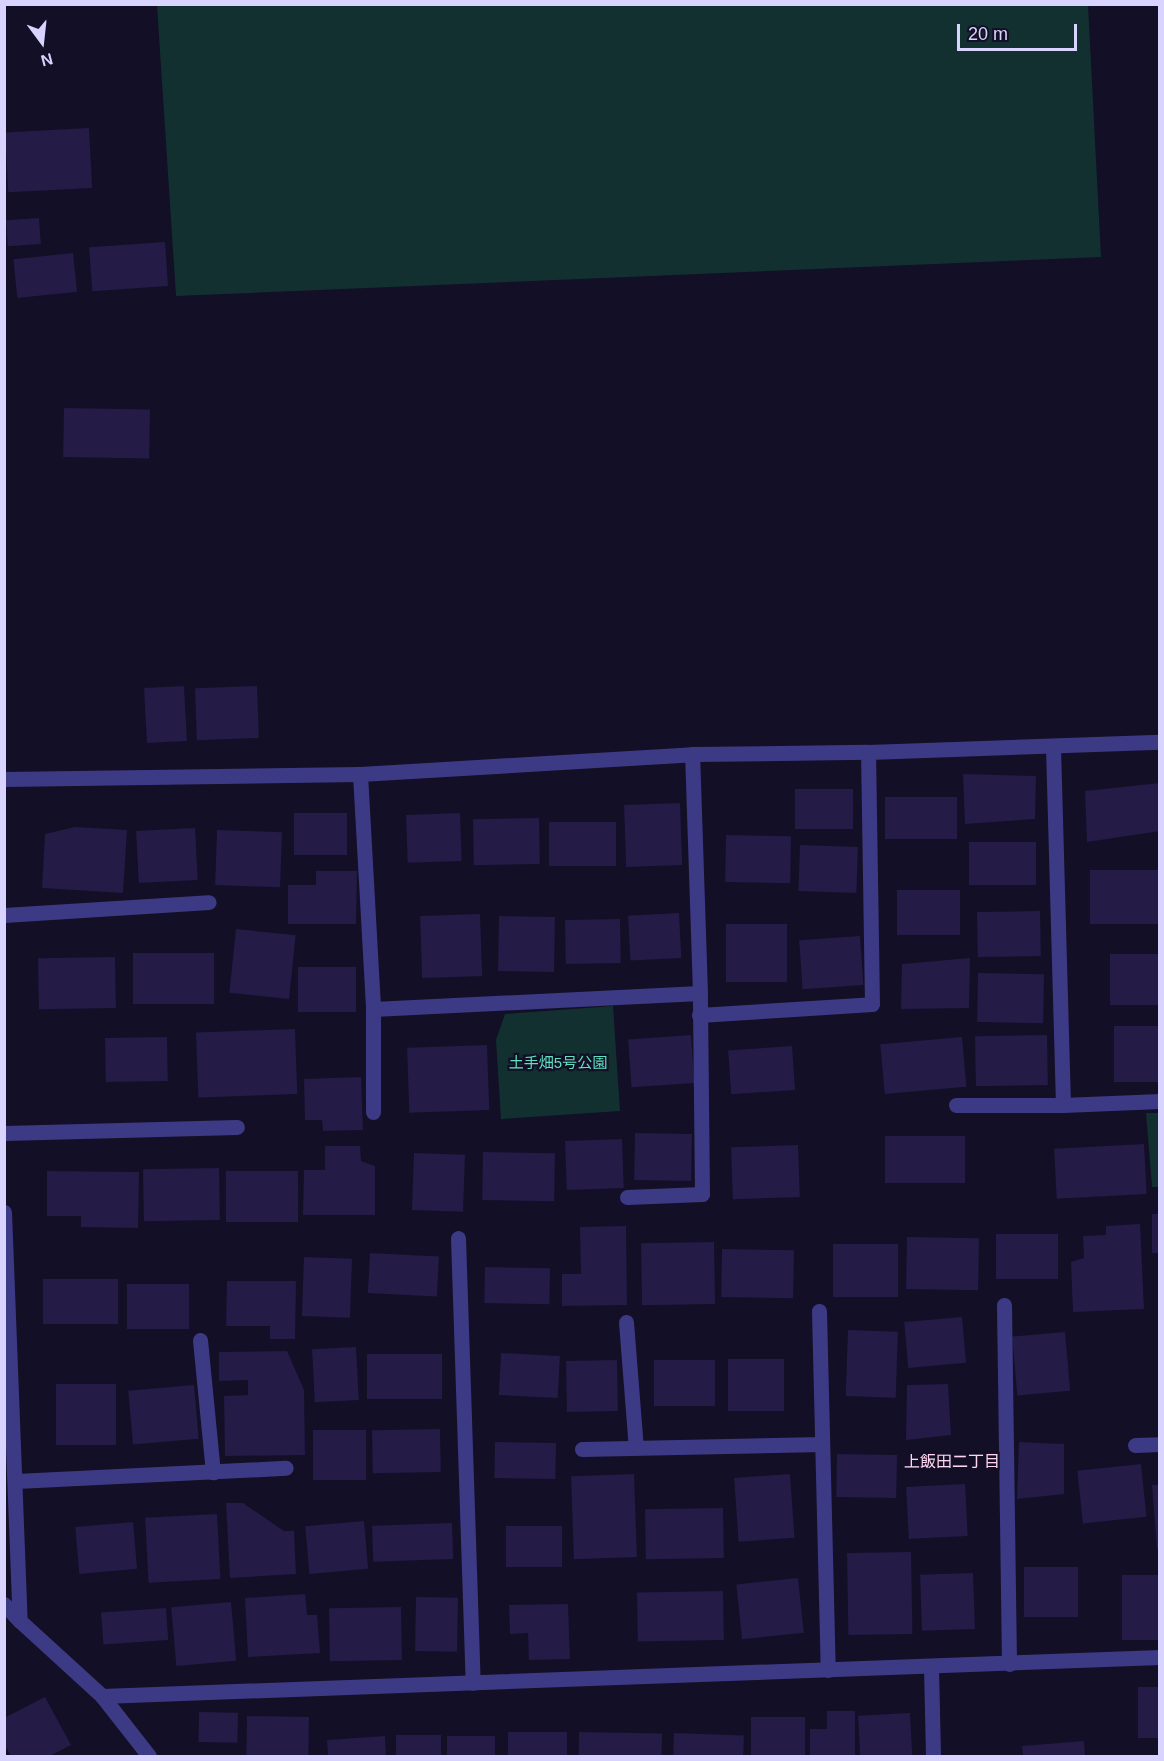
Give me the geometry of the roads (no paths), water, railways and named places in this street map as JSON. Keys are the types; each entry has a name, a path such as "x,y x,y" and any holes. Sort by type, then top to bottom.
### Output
{"street":[{"path":"4,778 360,774 692,754 868,752 1160,742"},
{"path":"1053,747 1063,1105"},
{"path":"699,1015 872,1004 868,752"},
{"path":"627,1197 702,1194 700,993 692,754"},
{"path":"360,774 373,1009 373,1112"},
{"path":"4,915 208,902"},
{"path":"373,1009 700,993"},
{"path":"956,1105 1063,1105 1160,1101"},
{"path":"4,1133 237,1127"},
{"path":"4,1212 20,1621"},
{"path":"458,1238 473,1683"},
{"path":"1004,1305 1009,1664"},
{"path":"819,1311 828,1670"},
{"path":"626,1322 636,1448"},
{"path":"200,1340 213,1472"},
{"path":"582,1449 822,1444"},
{"path":"1135,1445 1160,1444"},
{"path":"16,1481 286,1468"},
{"path":"4,1604 102,1696 149,1756"},
{"path":"102,1696 1160,1657"},
{"path":"931,1667 933,1756"}],"district":[{"name":"上飯田二丁目","path":"952,1462"}],"park label":[{"name":"土手畑5号公園","path":"558,1063"}]}
